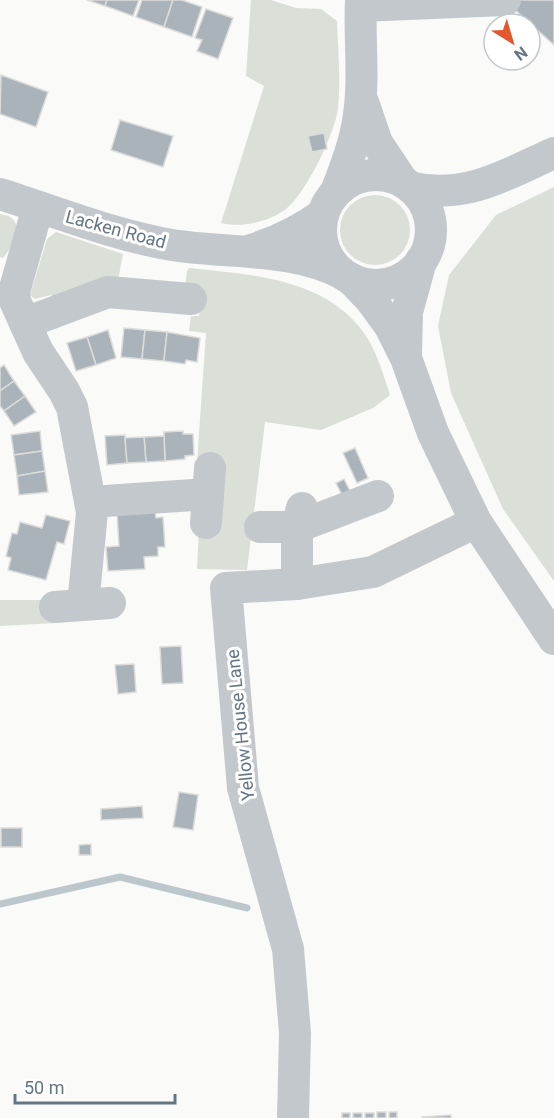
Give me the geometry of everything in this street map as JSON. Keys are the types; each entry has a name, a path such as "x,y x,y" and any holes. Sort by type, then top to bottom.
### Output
{"street":[{"path":"505,0 361,3 361,96 354,143 329,203 321,238 330,261 371,300 390,326 406,358 433,433 476,522 554,639"},
{"path":"361,96 377,142 408,185 422,198 430,217 431,236 407,312 406,358"},
{"path":"329,203 352,180 370,174 384,175 408,185 445,192 495,180 554,153"},
{"path":"347,276 373,285 385,284 409,274 425,254 440,225 449,215 463,201 495,180"},
{"name":"Lacken Road","path":"0,195 141,239 173,245 303,259 347,276"},
{"name":"Lacken Road","path":"235,252 251,250 278,240 305,226 329,203"},
{"path":"38,207 8,280 38,352 72,407 92,502 82,605"},
{"path":"25,323 108,292 191,299"},
{"path":"92,502 208,495"},
{"path":"260,527 378,496"},
{"path":"297,584 300,515"},
{"name":"Yellow House Lane","path":"293,1118 295,1033 288,949 243,788 226,588 297,584 373,572 476,522"}],"shaded area":[{"path":"251,0 271,0 296,8 321,9 337,21 338,108 326,147 294,201 279,214 237,225 221,223 264,86 246,76"},
{"path":"554,187 554,581 503,509 451,393 438,326 449,275 496,215"},
{"path":"375,195 394,201 404,211 410,230 404,249 394,259 375,265 356,259 346,249 340,230 346,211 356,201"},
{"path":"0,214 10,217 16,226 15,237 3,258 0,257"},
{"path":"56,232 123,254 118,280 54,301 51,295 35,299 30,295 47,239"},
{"path":"189,268 264,277 312,292 333,303 352,319 368,339 378,359 390,395 373,408 321,430 265,422 247,570 197,569 199,528 197,463 206,333 189,331 191,316 199,316 202,291 185,288"},
{"path":"0,600 49,600 50,615 56,623 0,626"}],"building":[{"path":"87,0 107,0 105,6"},
{"path":"107,0 139,0 133,16 105,6"},
{"path":"142,0 173,0 164,27 136,17"},
{"path":"173,0 182,0 202,7 192,37 164,27"},
{"path":"504,0 554,0 554,45 542,34 542,12 517,12"},
{"path":"206,9 233,18 218,59 197,51 202,40 195,38"},
{"path":"1,75 48,92 36,127 0,114"},
{"path":"120,120 173,136 163,167 111,150"},
{"path":"324,133 327,149 312,152 308,136"},
{"path":"124,328 145,330 142,359 121,357"},
{"path":"108,330 116,358 96,365 87,337"},
{"path":"145,330 167,332 164,361 142,359"},
{"path":"167,332 200,338 197,362 186,360 185,364 164,361"},
{"path":"87,337 96,365 76,371 67,343"},
{"path":"4,365 14,381 0,391 0,368"},
{"path":"14,381 25,396 4,411 0,406 0,391"},
{"path":"25,396 36,412 14,426 4,411"},
{"path":"40,431 42,451 14,455 11,435"},
{"path":"183,431 183,434 193,434 194,455 185,456 185,459 165,461 164,432"},
{"path":"125,435 127,463 107,465 105,436"},
{"path":"164,436 165,461 146,462 144,437"},
{"path":"144,437 146,462 127,463 125,438"},
{"path":"355,448 368,478 357,483 343,453"},
{"path":"42,451 45,471 17,476 14,455"},
{"path":"45,471 48,492 19,495 17,476"},
{"path":"344,479 350,491 342,495 336,483"},
{"path":"155,511 156,518 163,517 165,547 158,547 158,556 144,557 145,569 108,571 106,547 119,546 117,513"},
{"path":"46,515 70,521 64,544 57,542 46,580 8,570 11,558 6,556 12,533 17,534 20,522 42,528"},
{"path":"181,646 183,683 162,684 160,647"},
{"path":"134,664 136,692 118,694 115,665"},
{"path":"179,792 198,795 193,830 173,827"},
{"path":"142,806 143,818 101,820 101,809"},
{"path":"1,828 22,828 22,847 1,847"},
{"path":"91,844 91,855 79,855 79,845"},
{"path":"377,1112 386,1112 386,1118 377,1118"},
{"path":"389,1112 397,1112 397,1118 389,1118"},
{"path":"342,1113 350,1113 350,1118 342,1118"},
{"path":"353,1113 362,1113 362,1118 353,1118"},
{"path":"365,1113 374,1113 374,1118 365,1118"},
{"path":"451,1115 451,1118 422,1118 422,1117"}],"waterway":[{"path":"0,904 120,877 247,908"}]}
